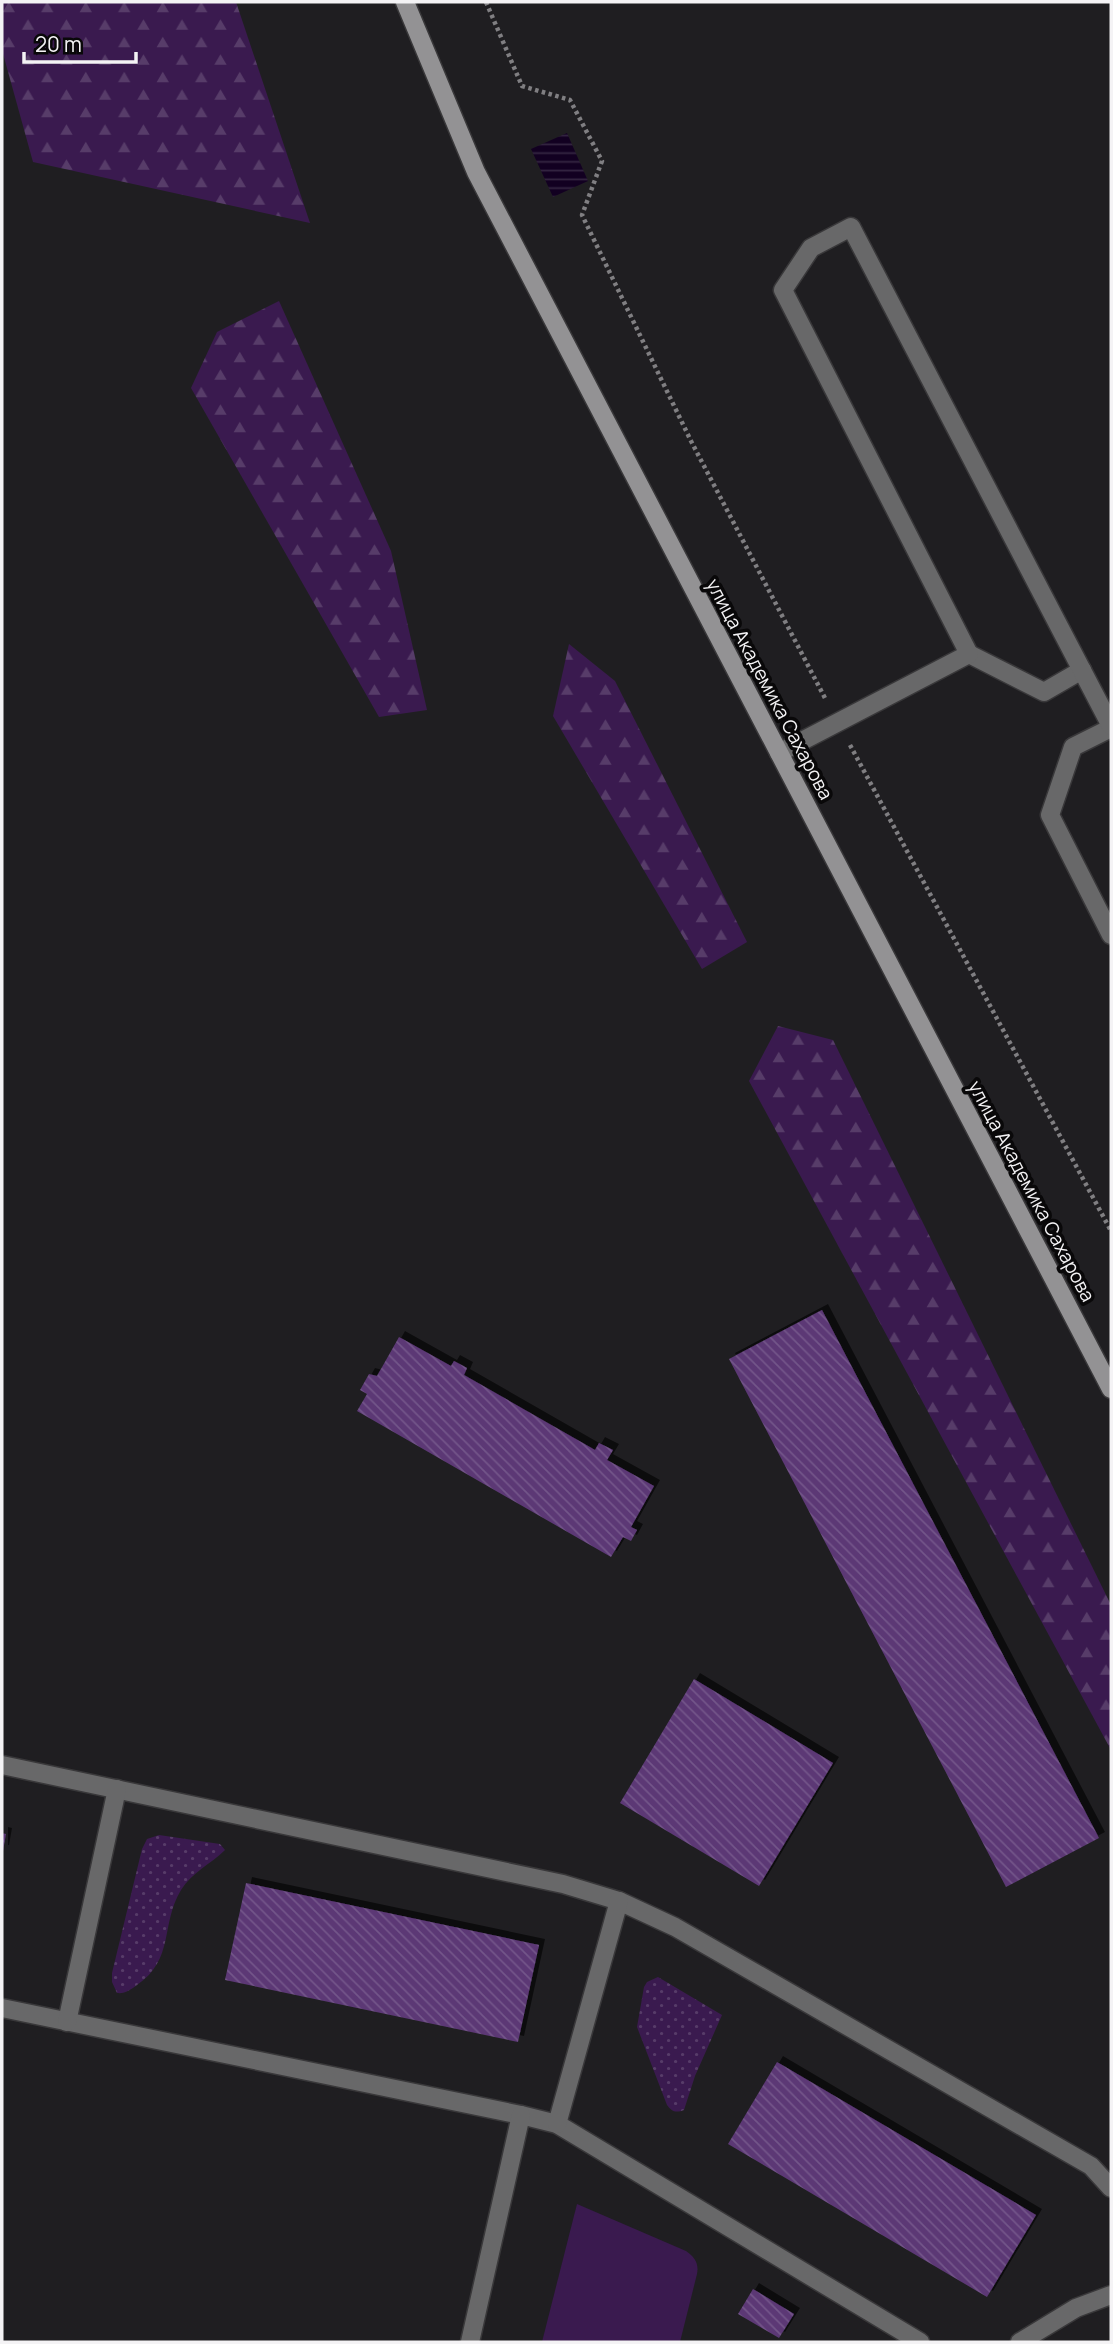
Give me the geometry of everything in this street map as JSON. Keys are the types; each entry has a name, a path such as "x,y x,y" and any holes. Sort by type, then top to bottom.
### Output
{"main road":[{"name":"улица Академика Сахарова","path":"405,2 476,172 1111,1389"}],"street":[{"path":"1082,670 1044,692 969,654 783,290 811,248 851,227 1082,670 1111,727 1073,747 1051,816 1111,935"},
{"path":"779,753 969,654"},
{"path":"2,1765 563,1884 619,1901 675,1927 1091,2166 1111,2188"},
{"path":"67,2022 117,1789"},
{"path":"557,2124 619,1901"},
{"path":"2,2008 557,2124 920,2342"},
{"path":"470,2342 521,2115"},
{"path":"1020,2342 1076,2308 1111,2295"}],"path":[{"path":"486,2 522,86 570,100 601,161 582,215 691,441 838,722 1111,1231"}],"green space":[{"path":"2,2 236,2 310,223 33,162 2,50"},
{"path":"279,301 391,551 427,710 379,717 191,388 217,332"},
{"path":"569,644 615,681 747,942 702,969 553,716"},
{"path":"778,1026 833,1040 1111,1605 1111,1750 749,1081"},
{"path":"159,1835 220,1844 225,1850 191,1878 181,1890 162,1953 149,1975 130,1990 117,1993 112,1982 112,1973 142,1849 147,1839"},
{"path":"658,1977 722,2015 695,2076 684,2110 679,2111 672,2110 667,2105 637,2027 644,1987 647,1982"},
{"path":"577,2204 686,2251 694,2258 697,2274 680,2342 542,2342"}],"shaded area":[{"path":"567,133 588,181 553,197 531,149"}],"building":[{"path":"822,1310 1099,1838 1006,1887 729,1359"},
{"path":"399,1337 451,1366 454,1361 467,1368 464,1375 595,1450 599,1443 613,1450 607,1460 654,1486 631,1527 637,1530 631,1541 623,1537 611,1557 357,1411 367,1394 360,1390 369,1374 377,1376"},
{"path":"694,1679 833,1763 759,1886 620,1803"},
{"path":"2,1833 6,1834 3,1851 2,1851"},
{"path":"246,1883 539,1945 518,2042 225,1980"},
{"path":"777,2062 1036,2215 987,2297 728,2144"},
{"path":"753,2289 794,2314 779,2338 738,2314"}]}
